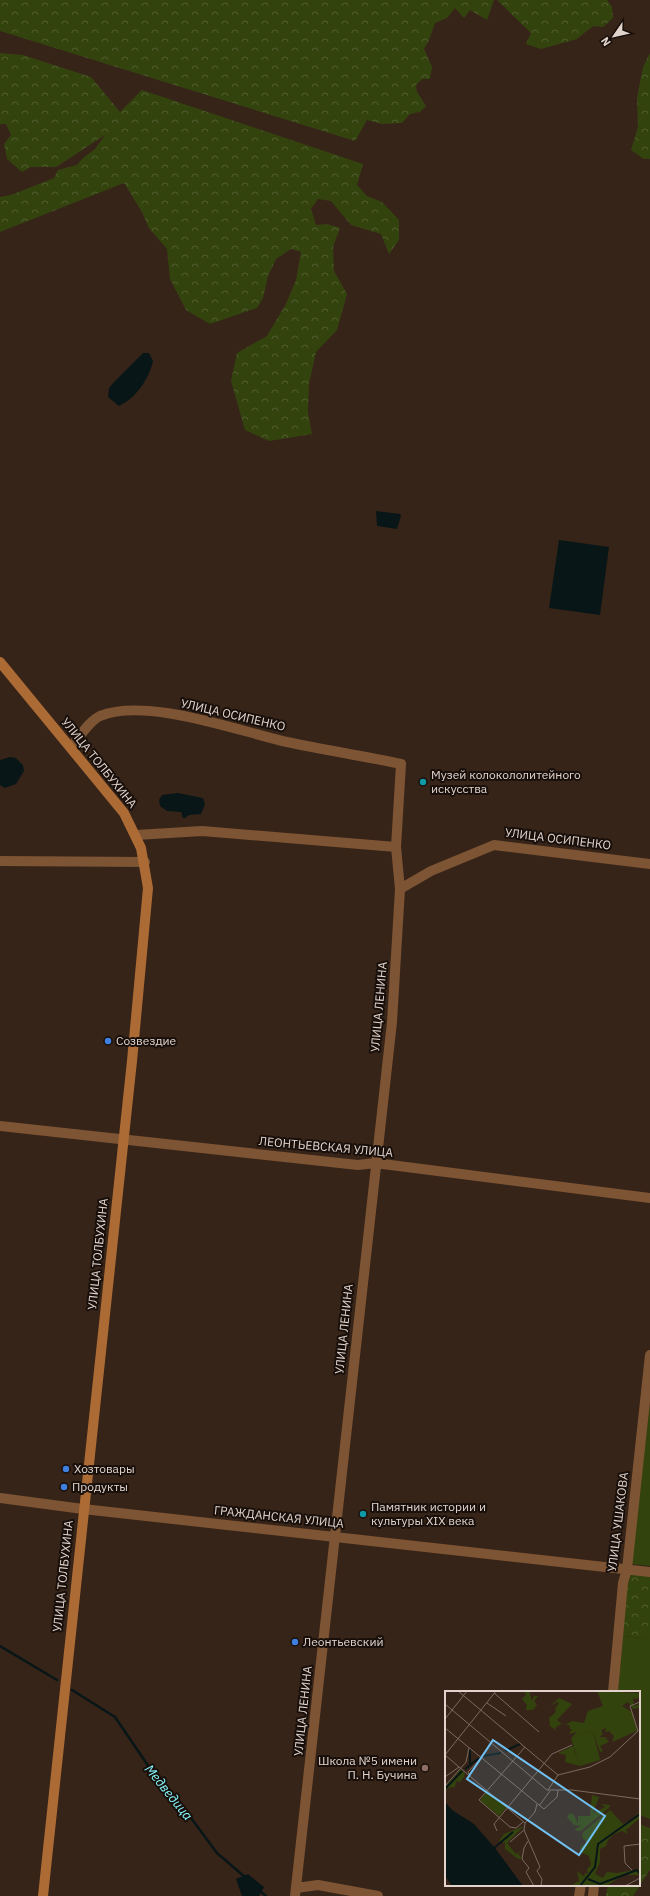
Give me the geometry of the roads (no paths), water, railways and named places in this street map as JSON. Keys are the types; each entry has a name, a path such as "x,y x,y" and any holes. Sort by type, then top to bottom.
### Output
{"main road":[{"name":"УЛИЦА ТОЛБУХИНА","path":"0,662 124,813 136,835 145,862 148,896 42,1896"}],"street":[{"name":"УЛИЦА ОСИПЕНКО","path":"71,747 95,719 101,716 144,711 161,712 287,742 400,764"},
{"name":"УЛИЦА ЛЕНИНА","path":"296,1892 375,1163 392,1022 400,888 396,847 400,764"},
{"path":"136,835 202,831 396,847"},
{"name":"УЛИЦА ОСИПЕНКО","path":"400,888 431,871 494,845 650,864"},
{"path":"0,861 145,862"},
{"name":"ЛЕОНТЬЕВСКАЯ УЛИЦА","path":"0,1126 123,1141 358,1165 375,1163 650,1198"},
{"name":"УЛИЦА УШАКОВА","path":"613,1691 623,1583 627,1569 650,1355"},
{"name":"ГРАЖДАНСКАЯ УЛИЦА","path":"0,1498 83,1509 650,1572"},
{"path":"296,1892 318,1885 378,1896"},
{"path":"579,1896 582,1886"},
{"path":"593,1896 594,1886"}],"waterway":[{"name":"Медведица","path":"0,1646 57,1680"},
{"name":"Медведица","path":"72,1690 115,1717 149,1767 174,1795 217,1853 245,1877"},
{"name":"Медведица","path":"260,1891 266,1896"}],"place":[{"name":"Музей колокололитейного искусства","path":"423,782"},
{"name":"Созвездие","path":"108,1041"},
{"name":"Хозтовары","path":"66,1469"},
{"name":"Продукты","path":"64,1487"},
{"name":"Памятник истории и культуры XIX века","path":"363,1514"},
{"name":"Леонтьевский","path":"295,1642"},
{"name":"Школа №5 имени П. Н. Бучина","path":"425,1768"}]}
